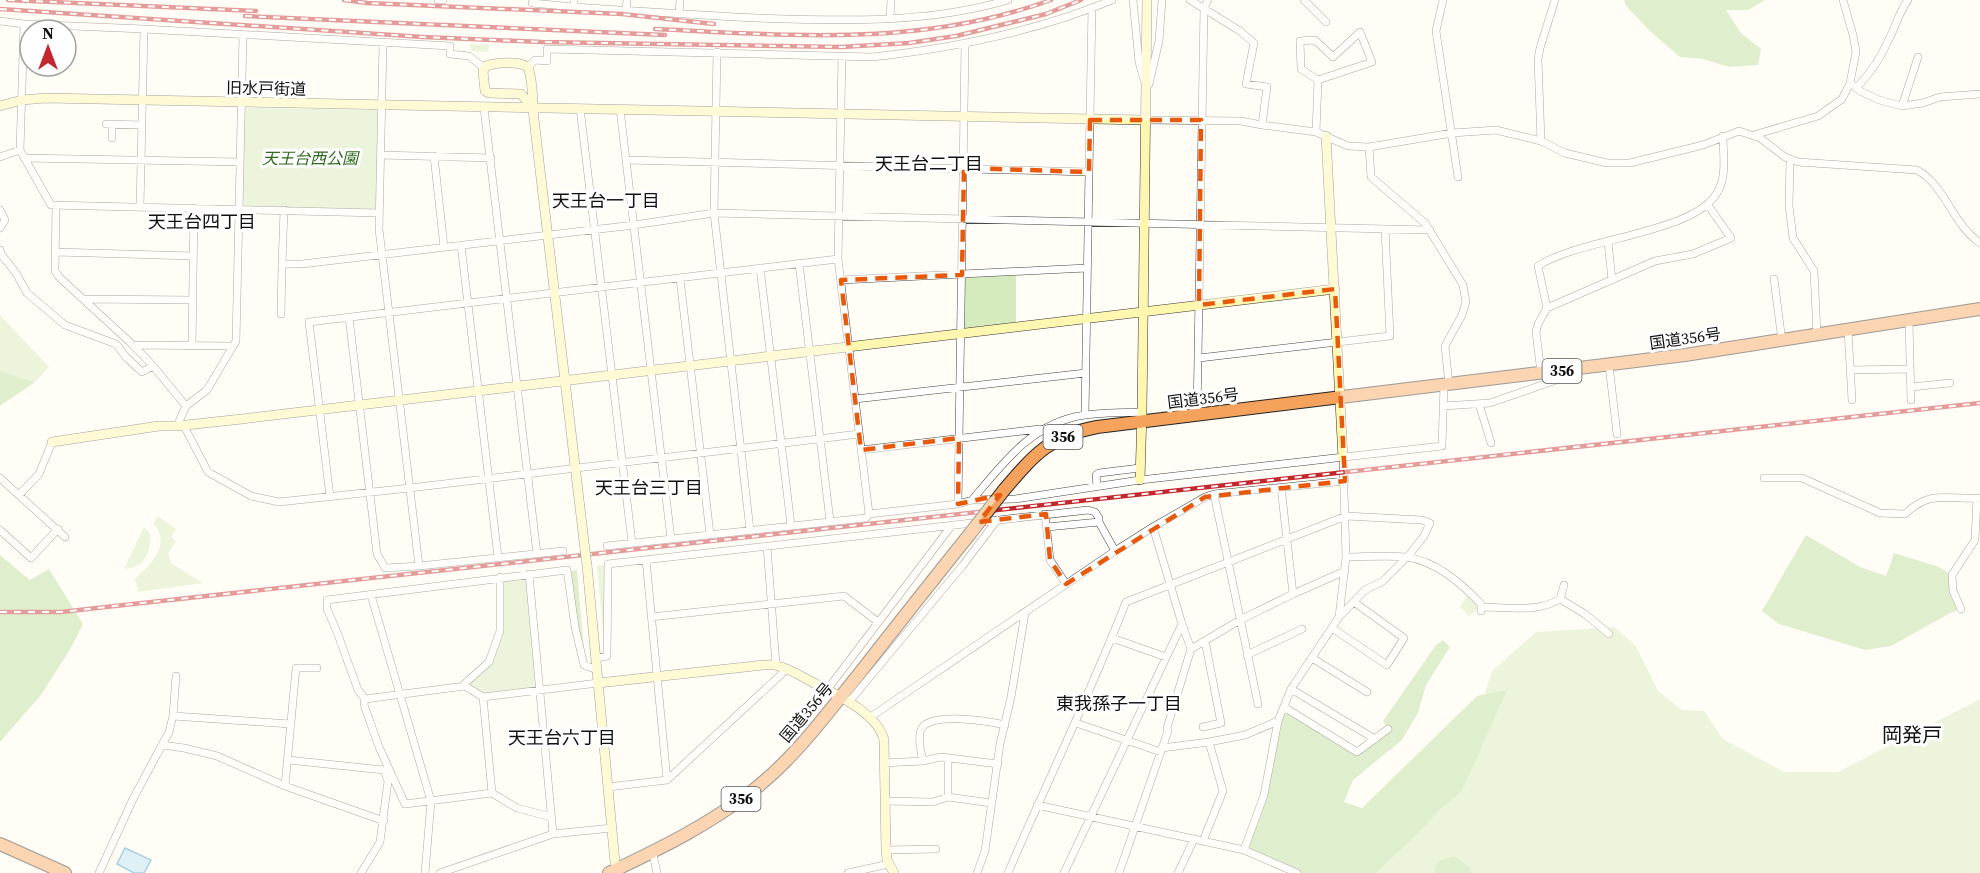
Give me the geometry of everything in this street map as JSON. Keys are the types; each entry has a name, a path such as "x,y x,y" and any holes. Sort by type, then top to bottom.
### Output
{"highway":[{"name":"国道356号","path":"614,872 695,831 752,791 790,757 845,699 1004,490 1033,457 1055,440 1080,430 1142,417 1197,415 1542,373 1782,341 1980,309"},
{"path":"0,844 57,872"}],"street":[{"path":"438,0 443,0"},
{"path":"626,10 627,0"},
{"path":"679,14 680,0"},
{"path":"890,18 891,0"},
{"path":"532,3 574,3 679,14 806,20 890,18 946,13 1008,0"},
{"path":"528,68 535,60 547,60 547,49 872,57 939,49 1031,29 1112,0"},
{"path":"1133,0 1138,62 1147,90"},
{"path":"1140,480 1147,0"},
{"path":"1147,90 1159,41 1162,0"},
{"path":"1190,0 1240,31 1254,43 1246,84 1267,87 1263,125"},
{"path":"1197,415 1204,8 1208,0"},
{"path":"1304,0 1326,21"},
{"path":"1443,0 1436,31 1458,177"},
{"path":"1541,141 1538,60 1555,0"},
{"path":"1843,0 1855,40 1853,85"},
{"path":"1754,135 1818,116 1842,99 1853,85 1874,69 1902,8 1908,0"},
{"path":"1085,415 1092,9"},
{"path":"0,21 18,23"},
{"path":"78,26 450,46 450,54 469,56 484,68"},
{"path":"140,207 144,29"},
{"path":"1360,32 1372,62 1318,80 1301,69 1300,41 1315,40 1333,57 1360,32"},
{"path":"243,34 236,341 207,390 186,406 180,426 208,472 251,496 279,502 859,434"},
{"path":"383,43 379,213 388,312 419,566"},
{"path":"958,504 965,44"},
{"path":"717,52 714,213 750,530"},
{"path":"842,56 838,259 869,514"},
{"path":"1902,106 1918,57"},
{"path":"484,68 495,64 524,65 528,68 534,98 533,108 587,565 612,828 614,872"},
{"path":"484,68 484,88 487,92 521,94 533,108"},
{"path":"23,78 20,150 51,205 379,213"},
{"path":"1316,132 1318,80"},
{"path":"1853,85 1879,100 1902,106 1923,103 1940,97 1980,94"},
{"name":"旧水戸街道","path":"0,106 22,100 46,98 1146,120"},
{"path":"484,108 537,554"},
{"path":"580,108 632,543"},
{"path":"620,109 671,539"},
{"path":"1146,120 1241,121 1316,132 1348,146 1369,147 1452,133 1496,130 1541,141 1565,153 1607,163 1630,163 1702,145 1738,131 1760,138 1798,162 1917,170 1930,178 1966,232 1980,243"},
{"path":"112,138 109,124 142,125"},
{"path":"1326,136 1345,481 1346,557 1340,617"},
{"path":"1547,308 1538,266 1567,252 1693,216 1708,205 1718,193 1723,175 1723,136"},
{"path":"607,546 866,518 869,514 958,504 972,500 1015,499 1140,480 1442,446 1443,406 1447,385 1445,346 1462,315 1466,302 1463,285 1425,223 1371,177 1369,147"},
{"path":"0,158 20,150"},
{"path":"381,155 491,158"},
{"path":"434,156 444,247"},
{"path":"24,158 240,162"},
{"path":"1790,159 1789,206 1793,238 1814,271 1817,335"},
{"path":"626,160 1089,172"},
{"path":"56,205 55,271 133,345 186,406"},
{"path":"1542,373 1536,332 1547,308 1655,261 1692,254 1731,238 1708,205"},
{"path":"192,346 194,208"},
{"path":"0,210 5,220 0,228"},
{"path":"281,314 284,210"},
{"path":"282,264 302,264 594,230 714,213 1430,230"},
{"path":"1199,358 1390,336 1385,229"},
{"path":"1608,242 1612,280"},
{"path":"461,245 498,557"},
{"path":"0,250 27,293 65,326 116,344 142,372 153,366"},
{"path":"56,252 193,256"},
{"path":"330,497 309,322 838,259"},
{"path":"799,263 830,522"},
{"path":"759,268 791,525"},
{"path":"841,280 1088,268"},
{"path":"680,279 710,534"},
{"path":"1774,279 1782,341"},
{"path":"20,495 39,474 52,442 159,426 180,426 612,376 1335,289"},
{"path":"83,299 192,300"},
{"path":"349,317 377,554 385,568 563,551"},
{"path":"1909,322 1911,400"},
{"path":"1848,331 1852,400"},
{"path":"133,345 232,346"},
{"path":"1610,364 1617,434"},
{"path":"1850,370 1910,369"},
{"path":"1443,406 1490,403 1562,378 1564,370"},
{"path":"855,399 1086,373"},
{"path":"1911,387 1950,383"},
{"path":"1479,404 1491,443"},
{"path":"972,500 1013,452 1045,429 1085,415 1142,417"},
{"path":"861,450 1045,429"},
{"path":"1097,486 1096,475 1099,473 1140,468"},
{"path":"0,478 65,537"},
{"path":"1764,478 1802,478 1880,513 1905,514 1915,504 1931,497 1978,498 1975,540 1952,575 1953,591 1961,609"},
{"path":"869,718 1115,551 1205,497 1214,494 1345,481"},
{"path":"1281,487 1293,594"},
{"path":"1214,494 1258,704"},
{"path":"596,658 607,656 608,564 1088,510 1095,512 1099,518 1115,551"},
{"path":"1045,514 1050,560 1066,584"},
{"path":"1008,873 1076,723 1126,602 1346,516 1422,520 1430,523 1424,536 1407,557 1383,581 1365,590 1340,617 1291,689 1278,721 1264,795 1244,850"},
{"path":"845,699 963,565 997,520"},
{"path":"1047,527 1099,522"},
{"path":"827,690 952,525"},
{"path":"1119,873 1161,750 1191,649 1153,527"},
{"path":"0,531 31,558 58,530"},
{"path":"766,546 776,665"},
{"path":"1346,557 1407,557 1429,564 1460,583 1481,604 1481,609 1550,606 1560,599 1564,585"},
{"path":"646,560 667,780"},
{"path":"551,817 517,808 492,793 405,804 379,747 364,705 365,699 358,690 327,609 327,600 567,570 575,627 584,665 597,670"},
{"path":"1191,649 1240,620 1345,571"},
{"path":"529,573 552,834"},
{"path":"461,687 489,662 500,631 500,577"},
{"path":"371,595 431,801 425,873"},
{"path":"651,617 844,596 878,622"},
{"path":"1560,599 1585,614 1609,633"},
{"path":"1332,628 1387,665 1404,638 1354,602"},
{"path":"978,873 985,852 991,803 1025,613"},
{"path":"1064,873 1182,624"},
{"path":"1247,655 1302,629"},
{"path":"1112,638 1166,657"},
{"path":"1203,727 1221,723 1205,641"},
{"path":"1312,658 1367,692"},
{"path":"365,699 465,686 483,697 657,676 776,665 845,699 882,732 886,850 892,870 848,873"},
{"path":"285,786 296,668 317,668"},
{"path":"608,788 667,780 787,669"},
{"path":"99,873 133,800 169,732 173,716 176,676"},
{"path":"1291,689 1376,739"},
{"path":"483,697 492,793"},
{"path":"1284,706 1357,752 1388,729"},
{"path":"173,716 291,724"},
{"path":"923,761 920,732 922,726 932,721 979,719 1005,725"},
{"path":"1076,723 1161,750 1245,735 1278,721"},
{"path":"1203,841 1223,792 1209,742"},
{"path":"162,745 217,756 285,786 384,822"},
{"path":"884,763 923,761 941,757 998,764"},
{"path":"948,758 948,797"},
{"path":"288,760 384,770 388,781 380,842 361,873"},
{"path":"885,801 933,802 948,797 991,803"},
{"path":"1037,805 1244,850 1297,873"},
{"path":"440,873 552,834 612,828"},
{"path":"1178,873 1194,839"},
{"path":"886,850 936,849"},
{"path":"653,854 657,873"}],"highlighted area":[{"path":"1090,120 1201,120 1199,305 1335,289 1345,481 1205,497 1066,584 1050,560 1046,514 979,522 1000,495 958,504 959,438 861,450 841,280 962,275 964,168 1089,172"}],"green space":[{"path":"1624,0 1765,0 1748,10 1726,10 1741,33 1761,49 1758,65 1729,67 1703,59 1680,57 1651,32 1626,6"},
{"path":"469,44 490,45 488,52 472,51"},
{"name":"天王台西公園","path":"247,108 376,110 378,113 376,207 373,209 245,206 243,203 244,111"},
{"path":"1016,275 1016,323 964,329 965,277"},
{"path":"0,315 49,367 35,382 0,371"},
{"path":"0,371 35,382 0,406"},
{"path":"158,516 176,529 171,537 176,541 168,553 171,563 203,583 138,592 135,578 153,561 160,547 159,532 154,524"},
{"path":"144,527 150,533 148,552 137,566 124,569"},
{"path":"1806,535 1860,567 1886,576 1894,553 1939,567 1952,575 1963,604 1961,609 1891,646 1865,650 1779,624 1762,611"},
{"path":"0,555 30,580 49,569 83,624 71,648 41,695 0,742"},
{"path":"606,565 605,651 597,566"},
{"path":"577,570 585,662 577,627 570,571"},
{"path":"527,575 537,688 484,694 467,684 491,662 502,631 502,579"},
{"path":"1469,592 1481,607 1469,616 1460,607"},
{"path":"1614,627 1636,646 1658,691 1682,710 1704,711 1723,739 1784,772 1838,772 1980,699 1980,873 1349,873 1460,776 1492,671 1536,632"},
{"path":"1443,640 1450,647 1426,685 1418,713 1402,740 1353,780 1344,802 1362,808 1477,696 1507,690 1462,791 1440,809 1376,873 1297,873 1244,850 1264,795 1284,707 1357,752 1388,729 1383,721 1436,645"},
{"path":"1454,856 1471,868 1471,873 1434,873 1438,861"}],"water":[{"path":"125,848 151,860 144,873 134,873 117,864"}],"railway":[{"path":"8,0 256,11"},
{"path":"344,0 367,3 622,14 714,24"},
{"path":"655,29 805,35 903,32 952,26 1001,15 1051,0"},
{"path":"0,9 423,37 542,42 841,47 909,43 956,36 1046,14 1081,0"},
{"path":"245,16 665,35"},
{"path":"0,612 61,612 1980,403"}],"district":[{"name":"天王台二丁目","path":"929,164"},
{"name":"天王台一丁目","path":"606,201"},
{"name":"天王台四丁目","path":"202,222"},
{"name":"天王台三丁目","path":"649,488"},
{"name":"東我孫子一丁目","path":"1119,704"},
{"name":"岡発戸","path":"1912,735"},
{"name":"天王台六丁目","path":"562,738"}]}
